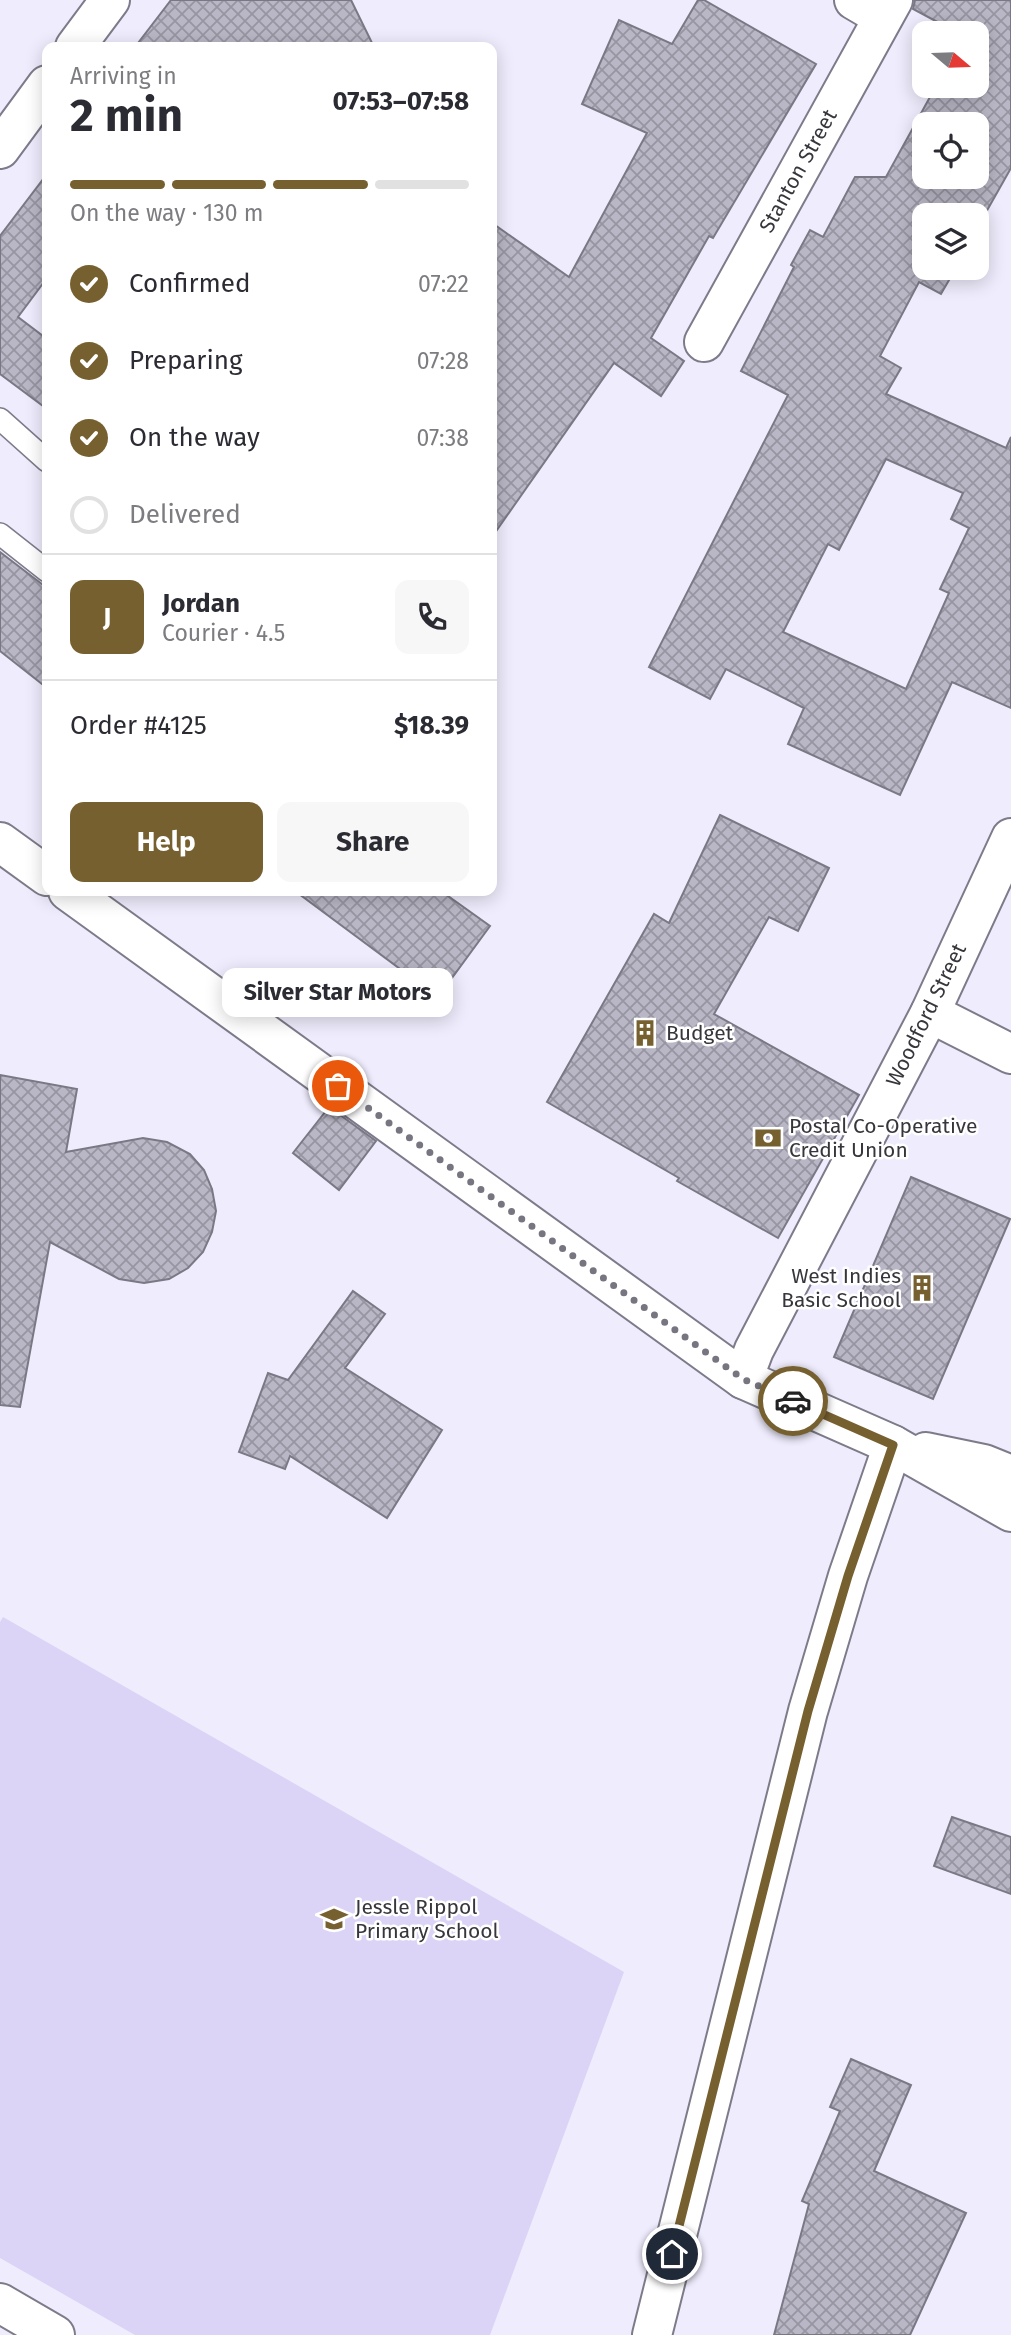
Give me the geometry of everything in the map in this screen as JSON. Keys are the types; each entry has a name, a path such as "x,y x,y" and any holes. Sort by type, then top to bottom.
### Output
{"street":[{"path":"79,42 110,0"},
{"name":"Stanton Street","path":"704,342 877,6"},
{"path":"0,149 42,92"},
{"name":"Woodford Street","path":"743,1379 754,1350 930,1013 1011,838"},
{"path":"0,842 42,872"},
{"path":"75,896 743,1379 893,1445 1011,1512"},
{"path":"930,1013 1011,1054"},
{"path":"893,1445 984,1464 1011,1475"},
{"path":"652,2335 808,1711 848,1576 893,1445"},
{"path":"0,2303 55,2335"}],"lane":[{"path":"0,419 42,457"},
{"path":"0,534 42,567"}],"shaded area":[{"path":"3,1617 624,1972 490,2335 135,2335 0,2258 0,1622"}],"building":[{"path":"171,0 351,0 372,42 139,42"},
{"path":"698,0 704,0 816,64 713,238 709,236 651,338 684,361 661,396 614,363 497,530 497,227 569,277 647,133 582,104 619,20 672,44"},
{"path":"915,0 1011,0 1011,168 989,207 989,203 912,203 912,280 949,280 941,294 919,282 880,356 901,368 886,394 1006,448 1011,437 1011,708 952,682 900,795 788,744 804,708 726,669 710,699 649,667 788,395 741,371 810,230 823,237 855,177 886,177 912,130 912,189 989,189 989,112 922,112 929,98 989,98 989,21 936,21 913,9","holes":["886,459 963,493 951,519 969,528 940,589 949,593 906,689 783,632 828,544 839,550"]},
{"path":"42,181 42,285 18,317 42,335 42,405 0,374 0,236"},
{"path":"0,552 42,584 42,684 0,651"},
{"path":"720,815 829,868 798,931 769,917 714,1014 859,1095 778,1238 677,1181 679,1178 547,1102 654,914 669,923"},
{"path":"302,896 448,896 490,926 438,997"},
{"path":"0,1075 77,1089 66,1152 143,1138 167,1142 190,1154 204,1170 212,1189 216,1211 212,1232 203,1252 188,1268 169,1279 144,1283 119,1279 50,1242 20,1407 0,1405"},
{"path":"329,1107 376,1141 339,1190 293,1153"},
{"name":"West Indies Basic School","path":"911,1177 1010,1219 933,1399 834,1357"},
{"path":"353,1291 385,1314 345,1368 442,1430 387,1518 290,1456 285,1469 239,1452 268,1373 288,1380"},
{"path":"952,1817 1011,1837 1011,1894 934,1866"},
{"path":"851,2059 911,2085 874,2171 966,2213 910,2335 774,2335 809,2204 802,2201 840,2111 830,2107"}],"way so far":[{"path":"338,1086 743,1379 793,1401"}],"place":[{"name":"Budget","path":"645,1033"},
{"name":"Silver Star Motors","path":"338,1086"},
{"name":"Postal Co-Operative Credit Union","path":"768,1138"},
{"name":"West Indies Basic School","path":"922,1288"},
{"name":"Jessle Rippol Primary School","path":"334,1919"}],"route":[{"path":"672,2254 808,1711 848,1576 893,1445 793,1401"}]}
